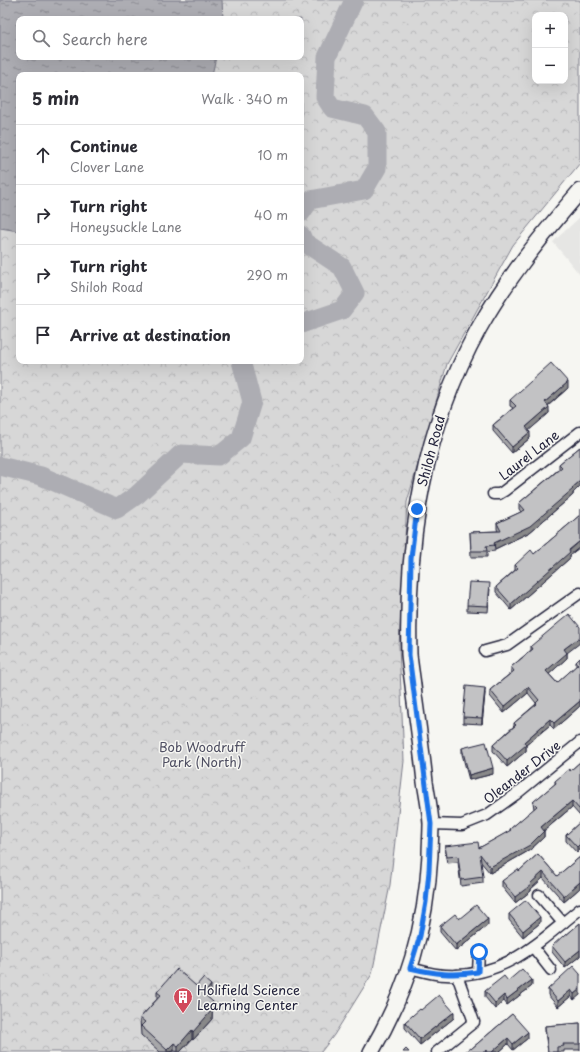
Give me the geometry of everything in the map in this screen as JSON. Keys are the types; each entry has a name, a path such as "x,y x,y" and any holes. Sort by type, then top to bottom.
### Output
{"main road":[{"name":"Shiloh Road","path":"371,1052 398,1001 420,936 426,902 431,824 409,655 411,558 417,509 430,449 447,396 479,328 528,254 580,191"}],"street":[{"name":"Laurel Lane","path":"493,494 498,494 504,490 580,432"},
{"path":"485,650 507,645 579,596"},
{"name":"Oleander Drive","path":"431,824 462,825 487,815 515,795 580,742"},
{"path":"539,895 563,923"},
{"path":"410,968 436,974 457,975 478,972 504,965 523,955 580,909"},
{"path":"533,947 551,970"},
{"path":"478,972 479,952"},
{"path":"437,1052 474,1022 457,975"}],"shaded area":[{"path":"580,217 580,275 553,242"}],"green space":[{"name":"Bob Woodruff Park (North)","path":"0,0 580,0 580,163 513,245 447,364 407,502 399,646 404,761 390,885 372,974 334,1035 321,1052 0,1052"}],"water":[{"path":"0,0 222,0 223,16 16,16 16,60 215,60 213,72 16,72 16,231 0,228"}],"building":[{"path":"551,363 568,382 545,402 549,407 526,427 530,432 512,447 493,425 516,406 510,400"},
{"path":"580,447 580,481 572,488 573,489 530,526 494,543 495,545 486,546 487,551 471,551 470,532 501,531 497,523 525,510 519,503 562,467 559,464"},
{"path":"580,515 580,541 569,550 570,552 511,604 496,587 518,568 515,565 531,550 534,554"},
{"path":"469,582 490,583 488,606 467,605"},
{"path":"569,614 580,627 580,637 564,649 567,653 546,671 557,683 578,664 576,662 580,658 580,701 554,723 550,719 524,742 526,745 507,761 493,745 516,725 514,723 537,704 536,703 539,700 528,687 504,707 490,690 514,671 511,667 533,649 531,646"},
{"path":"466,686 485,688 482,718 463,717"},
{"path":"486,742 493,768 469,775 462,748"},
{"path":"580,762 580,810 572,801 541,827 544,831 530,845 490,867 480,854 483,877 461,880 458,856 447,857 445,846 478,842 479,848 511,830 510,829 537,806 533,802 556,783 555,781 569,769 570,771"},
{"path":"580,822 580,844 577,847 566,835"},
{"path":"538,854 557,876 580,857 580,882 564,896 543,872 530,884 531,885 515,897 502,881 518,869 519,871"},
{"path":"526,900 540,917 523,931 509,914"},
{"path":"476,905 488,919 456,945 440,926 455,914 459,919"},
{"path":"580,923 580,950 565,962 552,946"},
{"path":"573,966 580,974 580,989 574,994 571,990 558,1001 548,989"},
{"name":"Holifield Science Learning Center","path":"177,969 196,986 203,978 211,985 204,994 213,1002 208,1007 212,1010 193,1032 192,1030 178,1046 174,1043 167,1050 141,1026 145,1022 140,1018 161,995 157,992"},
{"path":"522,969 532,980 507,999 504,995 495,1003 485,991 504,976 508,981"},
{"path":"439,995 454,1012 420,1039 405,1022"},
{"path":"512,1014 528,1032 513,1044 508,1038 492,1052 488,1052 487,1050 485,1052 465,1052 470,1048 471,1049"},
{"path":"580,1023 580,1044 563,1044 564,1046 557,1047 557,1052 548,1052 545,1026"}],"waterway":[{"path":"304,209 310,200 364,190 377,168 377,132 365,116 332,108 325,97 327,57 354,0"},
{"path":"304,242 342,267 355,293 342,310 304,323"},
{"path":"0,466 41,476 117,509 137,495 181,454 219,456 241,438 252,402 242,364"}],"place":[{"name":"Holifield Science Learning Center","path":"183,1014"}],"route":[{"path":"417,509 411,558 409,655 431,824 426,902 420,936 410,968 446,975 478,972 479,952"}]}
